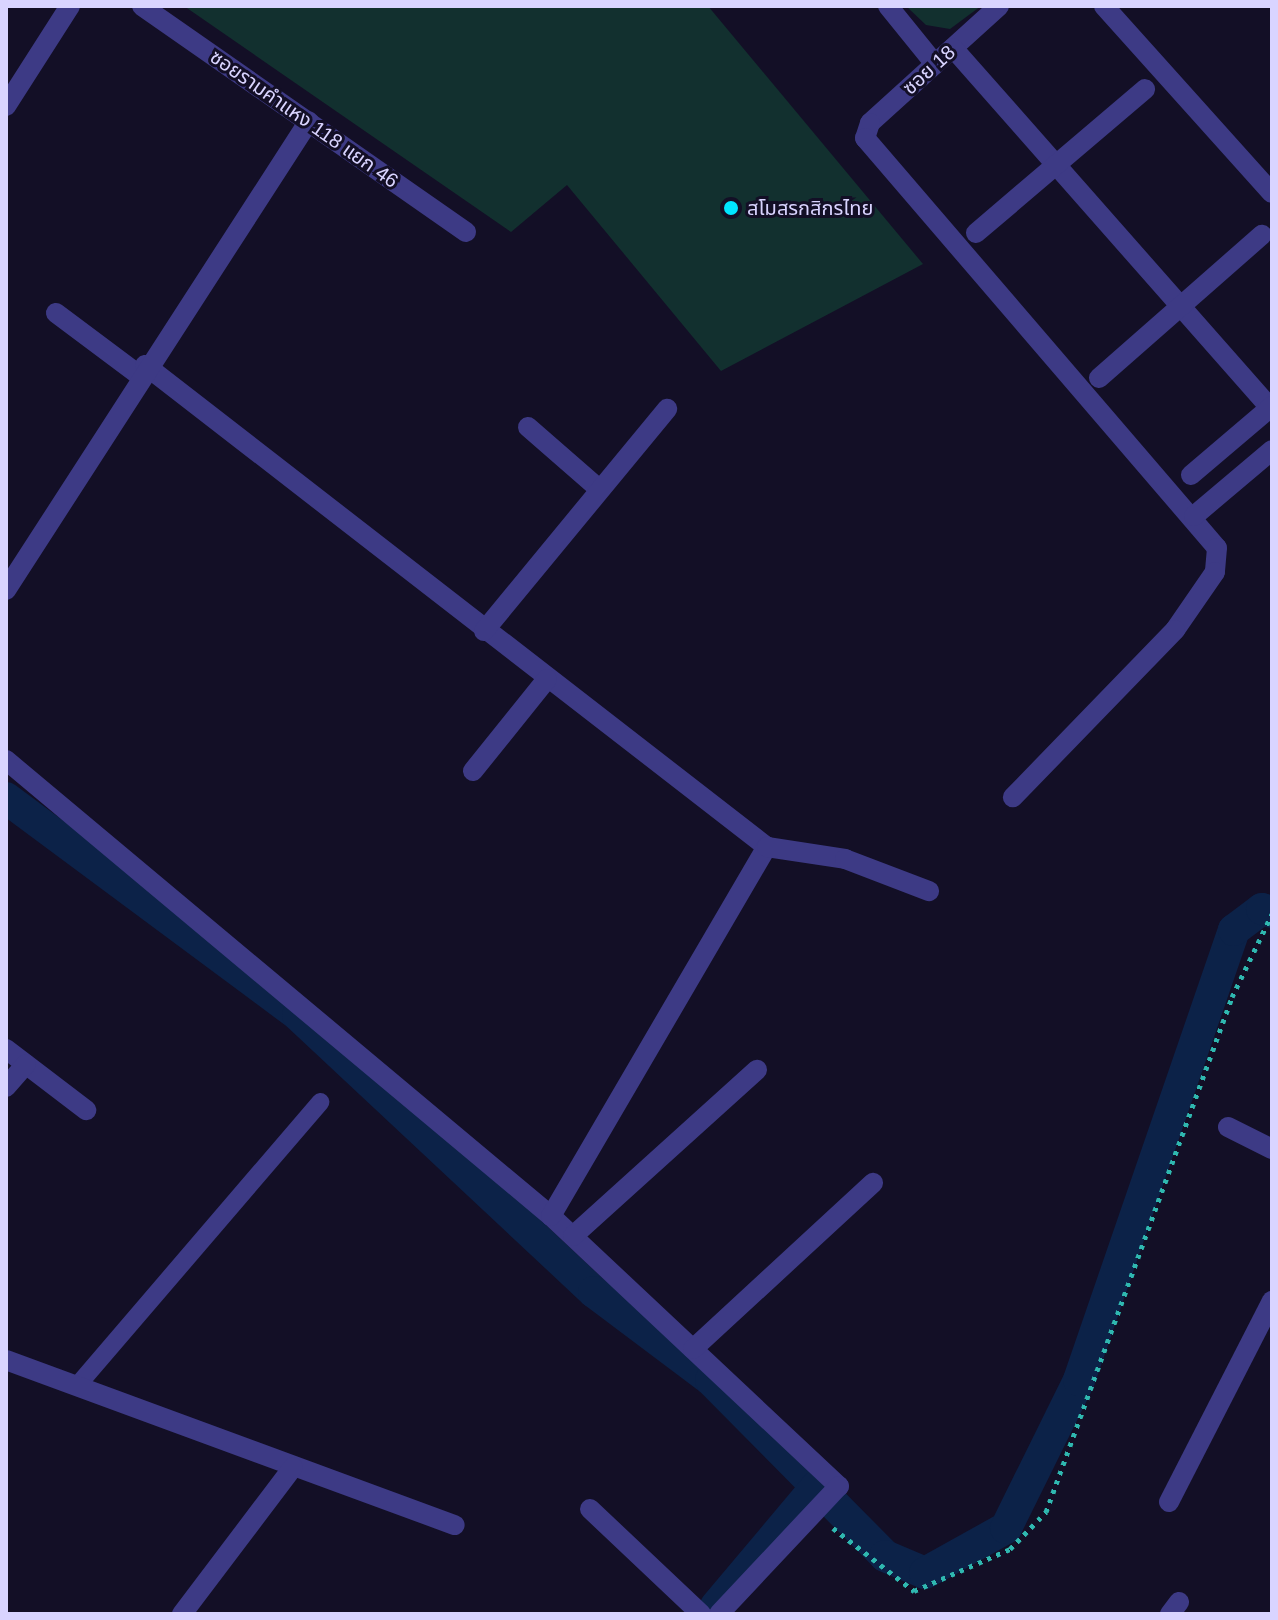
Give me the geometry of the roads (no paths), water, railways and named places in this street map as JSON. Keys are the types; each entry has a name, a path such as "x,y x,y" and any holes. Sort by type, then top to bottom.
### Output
{"street":[{"path":"6,106 70,6"},
{"name":"ซอยรามคำแหง 118 แยก 46","path":"142,6 466,232"},
{"path":"888,6 935,64"},
{"name":"ซอย 18","path":"999,6 870,123 865,138 1079,396 1194,516"},
{"path":"1104,6 1272,193"},
{"path":"953,48 1271,407 1191,475"},
{"path":"976,233 1145,89"},
{"path":"6,590 142,370 309,121"},
{"path":"1099,378 1262,235"},
{"path":"56,313 142,370 767,847 845,859 929,891"},
{"path":"484,631 667,409"},
{"path":"528,427 599,489"},
{"path":"1013,797 1175,630 1215,572 1217,548 1194,516 1272,450"},
{"path":"473,771 547,679"},
{"path":"6,760 551,1216 839,1486 810,1510 719,1614"},
{"path":"551,1216 767,847"},
{"path":"6,1049 86,1110"},
{"path":"6,1087 26,1064"},
{"path":"573,1236 757,1070"},
{"path":"1228,1127 1272,1149"},
{"path":"693,1349 873,1183"},
{"path":"1169,1502 1272,1301"},
{"path":"6,1360 455,1525"},
{"path":"182,1614 293,1467"},
{"path":"590,1509 701,1614"}],"lane":[{"path":"77,1386 320,1102"}],"waterway":[{"path":"6,798 298,1015 594,1292 711,1380 885,1556 925,1573 1006,1528 1079,1380 1234,930 1262,909 1272,912"},
{"path":"716,1606 817,1486"}],"place":[{"name":"สโมสรกสิกรไทย","path":"731,208"}]}
